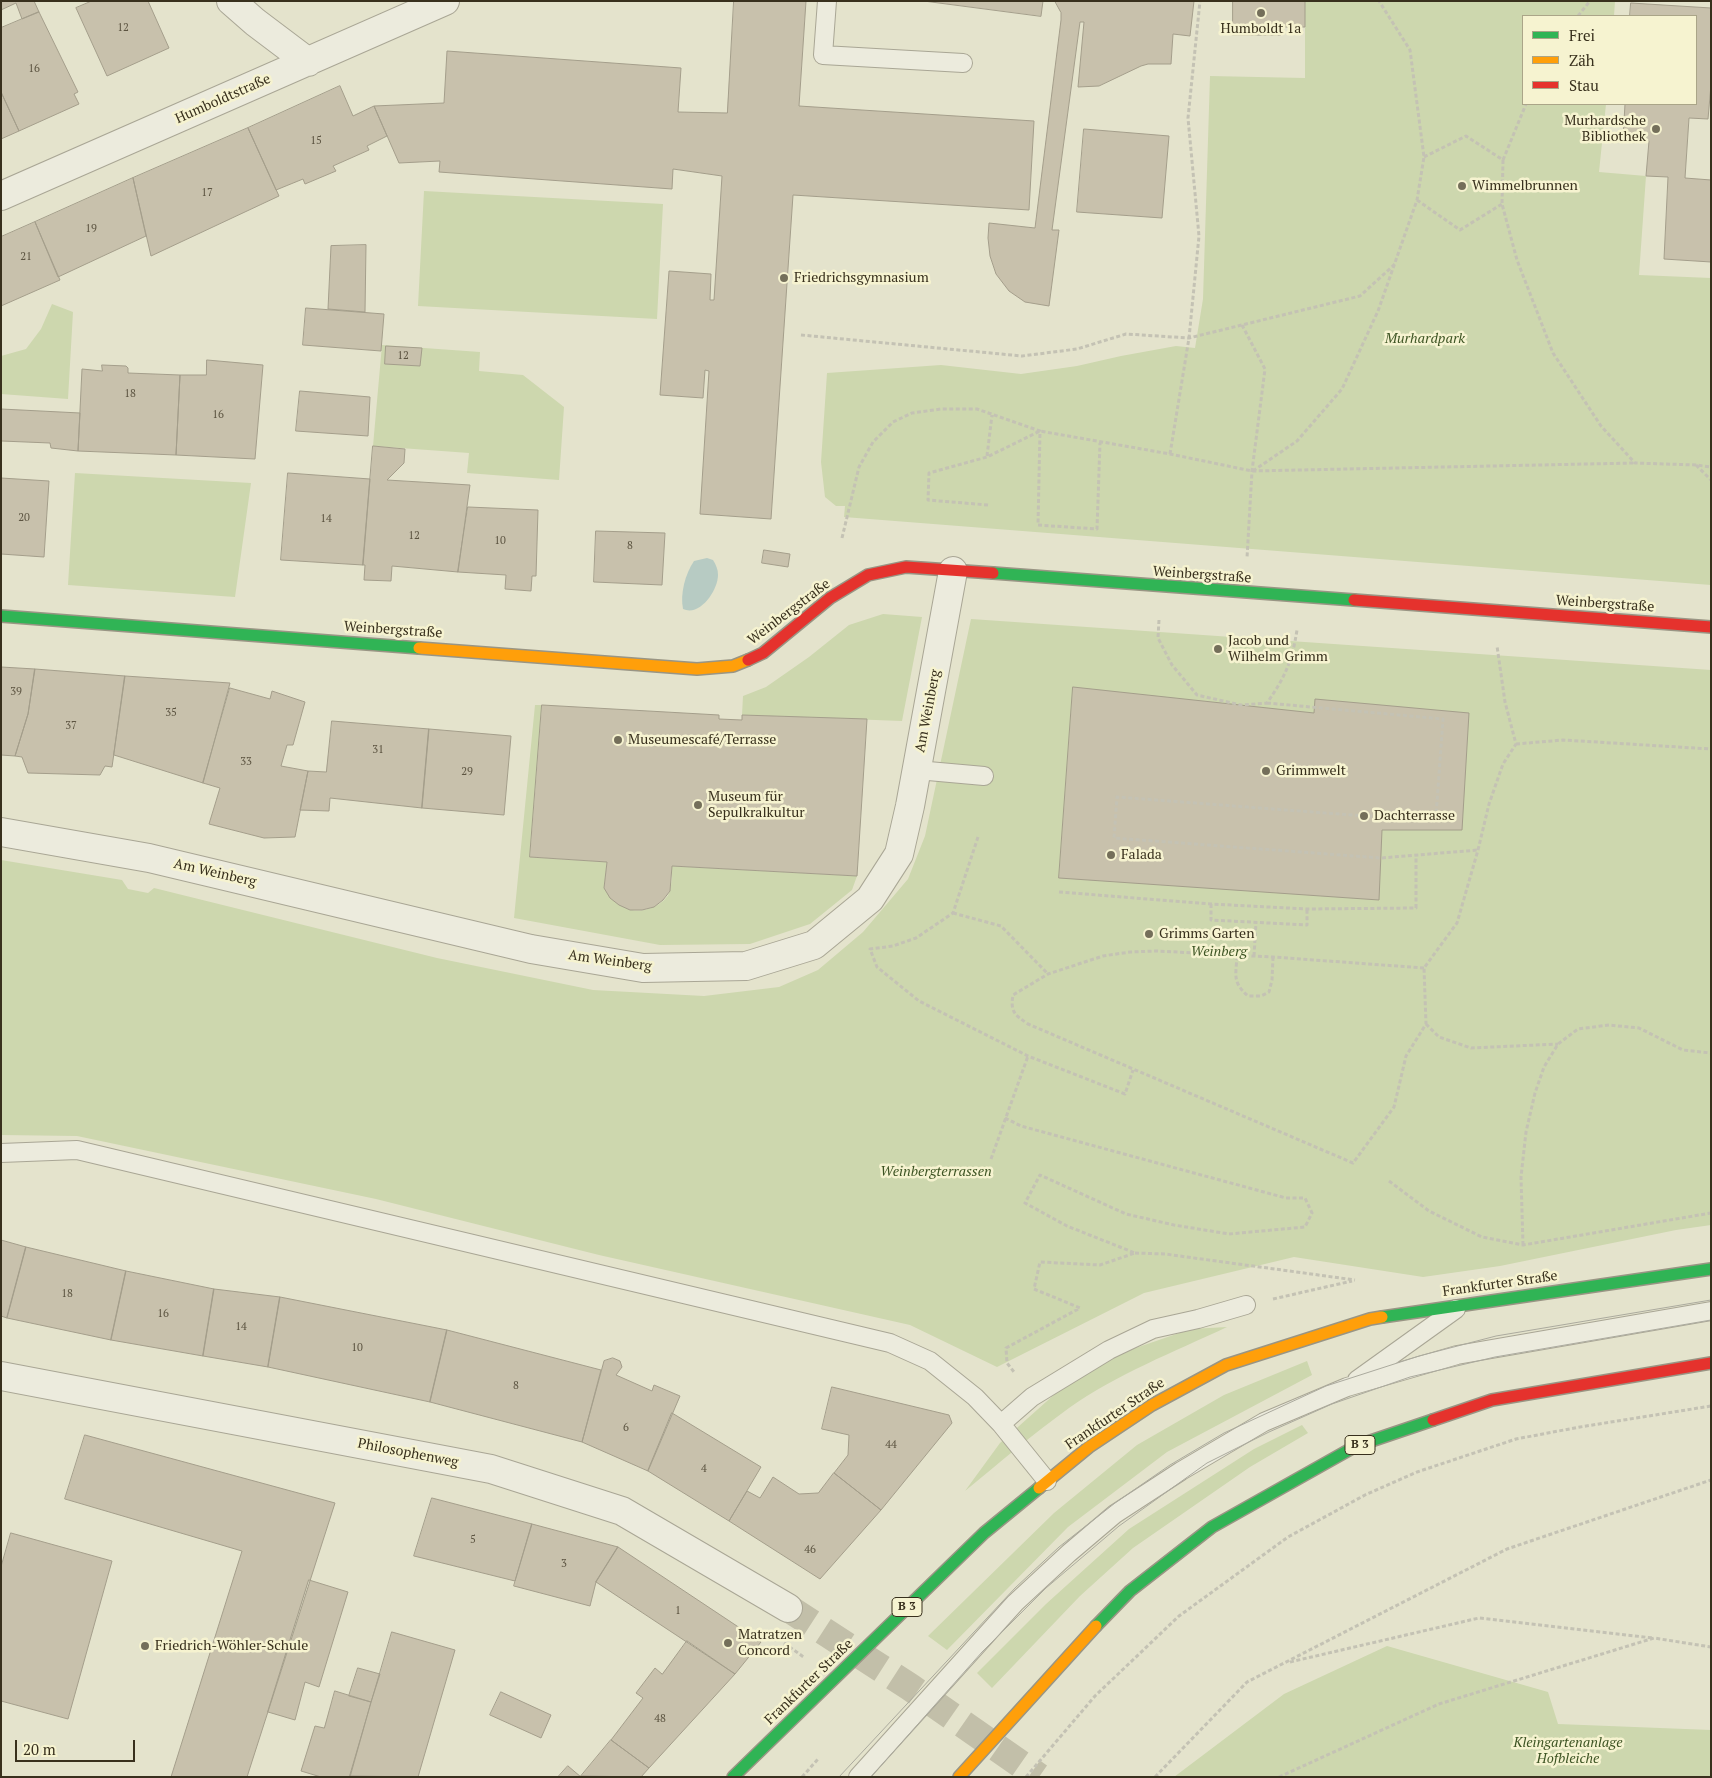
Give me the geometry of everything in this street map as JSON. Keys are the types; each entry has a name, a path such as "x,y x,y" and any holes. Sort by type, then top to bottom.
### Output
{"main road":[{"name":"Weinbergstraße","path":"1,616 697,669 733,666 763,653 830,598 868,575 906,567 1711,627"},
{"name":"Frankfurter Straße","path":"734,1777 984,1533 1089,1447 1152,1405 1226,1365 1370,1319 1711,1269"},
{"name":"B 3","path":"959,1777 1069,1654 1130,1591 1212,1526 1356,1446 1492,1400 1711,1363"}],"street":[{"path":"231,1 255,22 308,62"},
{"name":"Humboldtstraße","path":"1,196 444,1"},
{"name":"Am Weinberg","path":"1,832 149,858 530,949 643,968 746,966 814,945 870,899 899,854 917,770 954,571"},
{"name":"Philosophenweg","path":"1,1376 491,1469 622,1510 788,1608"}],"lane":[{"path":"827,1 823,55 964,63"},
{"path":"917,770 984,776"},
{"path":"1,1153 77,1150 890,1343 930,1361 975,1397 1002,1424 1047,1481"},
{"path":"1002,1424 1032,1397 1109,1350 1153,1329 1198,1319 1246,1305"},
{"path":"1347,1387 1462,1305"},
{"path":"858,1777 1015,1603 1069,1553 1115,1514 1181,1471 1264,1422 1347,1387 1457,1355 1711,1311"}],"path":[{"path":"1170,454 1189,338 1199,236 1188,118 1200,1"},
{"path":"1252,471 1297,441 1342,390 1378,311 1417,200 1424,157 1410,50 1379,1"},
{"path":"1579,15 1590,1"},
{"path":"1526,105 1503,160 1502,204 1518,260 1553,353 1601,426 1635,463"},
{"path":"1424,157 1466,136 1503,160"},
{"path":"1417,200 1460,230 1502,204"},
{"path":"801,335 1022,356 1077,349 1126,334 1189,338 1360,296 1395,264"},
{"path":"1242,325 1265,370 1252,471 1244,593"},
{"path":"842,538 859,467 873,442 893,422 912,413 941,409 977,410 1040,432 1170,454 1252,471 1635,463 1711,467"},
{"path":"987,457 992,415"},
{"path":"1040,432 1038,525 1097,529 1100,443"},
{"path":"988,505 928,500 929,473 987,457 1040,432"},
{"path":"1696,465 1711,480"},
{"path":"1160,587 1158,638 1172,665 1197,694 1241,705 1267,703 1443,719 1436,816 1364,816 1117,797 1114,838 1380,858 1478,850"},
{"path":"1267,703 1281,684 1288,670 1296,635 1301,597"},
{"path":"1424,968 1273,957 1157,951 1130,952 1103,956 1048,974 1013,995 1012,1006 1015,1015 1028,1024 1353,1163 1394,1107 1406,1056 1426,1024 1424,968 1457,923 1489,804 1503,764 1516,744 1505,702 1492,611"},
{"path":"1516,744 1563,740 1711,749"},
{"path":"978,837 953,913 916,938 893,946 870,949 877,967 919,1001 1028,1056 1125,1094 1133,1070"},
{"path":"1060,892 1212,904 1307,909 1416,908 1416,856"},
{"path":"1212,904 1211,920 1307,925 1307,909"},
{"path":"953,913 1001,926 1048,974"},
{"path":"1254,956 1256,922"},
{"path":"1237,956 1236,976 1239,988 1248,996 1261,996 1269,992 1272,980 1273,957"},
{"path":"1426,1024 1439,1037 1471,1048 1558,1044"},
{"path":"1523,1245 1521,1178 1526,1132 1535,1093 1544,1067 1558,1044 1578,1029 1609,1025 1639,1028 1683,1050 1711,1053"},
{"path":"992,1159 1028,1056"},
{"path":"1005,1118 1022,1126 1286,1198 1305,1198 1312,1213 1305,1227 1229,1234 1174,1226 1126,1214 1040,1175 1025,1204 1067,1226 1136,1253 1165,1254 1356,1280 1246,1305"},
{"path":"1389,1181 1429,1211 1482,1237 1523,1245 1711,1213"},
{"path":"1006,1348 1080,1308 1034,1289 1040,1262 1100,1265 1136,1253"},
{"path":"1026,1777 1095,1696 1179,1616 1288,1536 1365,1494 1417,1472 1516,1439 1711,1406"},
{"path":"1155,1777 1247,1682 1507,1549 1711,1480"},
{"path":"1284,1663 1479,1618 1654,1638 1711,1647"},
{"path":"1279,1777 1439,1704 1654,1638"},
{"path":"802,1777 818,1759"}],"green space":[{"name":"Murhardpark","path":"1305,1 1615,1 1614,15 1522,15 1522,105 1606,105 1599,172 1646,176 1639,275 1711,278 1711,585 844,517 845,506 836,506 825,497 821,462 827,373 941,365 1021,374 1077,366 1176,346 1195,348 1203,299 1210,76 1305,78"},
{"path":"424,191 663,204 657,319 418,306"},
{"path":"52,304 73,312 68,399 1,394 1,356 26,349 41,329"},
{"path":"382,345 480,352 479,371 523,375 564,407 559,480 467,473 469,453 373,446"},
{"path":"75,473 251,483 235,597 68,585"},
{"path":"883,614 922,617 902,721 742,715 743,696 766,687 809,657 849,625"},
{"name":"Weinberg","path":"971,619 1711,670 1711,1225 1676,1230 1500,1266 1423,1277 1294,1257 1144,1293 997,1367 910,1325 599,1255 376,1199 77,1136 1,1135 1,860 122,880 128,889 148,893 154,888 437,958 593,990 704,996 779,987 818,970 863,932 908,879 925,836"},
{"path":"535,705 542,705 530,857 607,862 604,888 626,906 637,911 649,909 665,899 671,887 672,866 857,876 852,890 810,924 750,944 660,945 514,918"},
{"path":"1227,1327 1146,1364 1087,1396 1042,1428 965,1491 1000,1443 1065,1385 1124,1352 1191,1329"},
{"path":"1307,1361 1312,1375 1167,1452 1068,1527 947,1650 928,1636 1054,1513 1137,1445 1224,1395"},
{"path":"1302,1425 1308,1433 1250,1467 1133,1548 1080,1596 992,1688 977,1673 1046,1604 1129,1529 1254,1449"},
{"name":"Kleingartenanlage Hofbleiche","path":"1387,1646 1548,1692 1558,1724 1711,1730 1711,1777 1174,1777 1284,1694"}],"shaded area":[{"path":"707,558 713,560 717,569 718,575 715,588 702,606 696,609 683,609 683,591 688,572 694,561"}],"building":[{"path":"1,1 34,1 39,12 22,19 16,3 1,10"},
{"path":"92,1 148,1 169,48 107,76 76,8"},
{"path":"734,1 806,1 799,106 1034,121 1029,210 793,195 771,519 700,514 709,371 705,370 703,398 660,395 669,271 711,274 710,300 714,300 722,176 673,169 672,189 439,172 440,161 399,163 374,106 444,103 447,51 681,68 678,112 727,113"},
{"path":"924,1 1043,1 1041,16"},
{"path":"1055,1 1194,1 1190,36 1173,34 1171,64 1148,64 1141,66 1099,86 1078,87 1084,22 1080,22 1052,230 1059,230 1049,306 1025,302 1009,291 996,274 990,256 988,238 989,223 1035,228 1061,20 1061,13"},
{"path":"1233,1 1305,1 1305,27 1281,27 1281,35 1233,35"},
{"name":"Murhardsche Bibliothek","path":"1631,3 1711,8 1711,85 1708,119 1689,118 1685,178 1711,180 1711,262 1664,259 1668,177 1646,176 1649,141 1623,139 1625,105 1697,105 1697,15 1630,15"},
{"path":"39,12 78,92 74,94 79,104 19,131 1,92 1,28"},
{"path":"340,86 353,116 374,106 387,136 367,146 369,150 333,166 336,171 305,184 303,179 276,190 248,128"},
{"path":"1,92 19,131 1,139"},
{"path":"248,128 279,196 151,256 133,178"},
{"path":"1084,129 1169,136 1162,218 1077,212"},
{"path":"133,178 146,236 58,277 35,222"},
{"path":"35,222 60,280 1,306 1,237"},
{"path":"366,245 365,312 328,309 331,246"},
{"path":"306,308 384,314 381,351 303,345"},
{"path":"386,346 422,348 420,366 385,364"},
{"path":"207,360 263,365 255,459 176,455 180,375 206,375"},
{"path":"102,365 126,366 128,373 180,375 176,455 78,451 82,369 102,371"},
{"path":"300,391 370,397 368,436 296,431"},
{"path":"1,409 80,413 78,451 51,448 50,443 1,441"},
{"path":"373,446 405,449 404,463 387,480 470,485 458,572 392,566 391,581 364,580 365,565 363,565"},
{"path":"288,473 370,479 363,565 281,560"},
{"path":"1,478 49,481 44,557 1,554"},
{"path":"468,507 538,510 536,576 532,576 531,591 505,589 506,575 458,572"},
{"path":"596,531 665,533 662,585 594,582"},
{"path":"764,550 790,554 788,567 762,563"},
{"path":"1,667 35,669 28,714 15,756 1,755"},
{"path":"35,669 125,676 112,767 105,766 100,775 28,773 22,757 15,756 28,714"},
{"path":"125,676 230,683 203,783 114,755"},
{"name":"Grimmwelt","path":"1073,687 1314,713 1315,699 1469,713 1462,830 1382,830 1379,900 1059,878"},
{"path":"230,688 270,699 272,691 305,702 293,745 287,745 281,766 308,771 295,837 264,838 209,824 220,788 203,783"},
{"name":"Museum für Sepulkralkultur","path":"542,705 719,715 719,719 742,720 742,715 867,719 857,876 672,866 670,891 663,900 654,907 630,910 610,898 604,888 607,862 530,857"},
{"path":"332,721 429,729 422,808 330,798 329,811 300,810 308,771 326,772"},
{"path":"429,729 511,736 504,815 422,808"},
{"path":"1,1240 26,1247 7,1318 1,1316"},
{"path":"26,1247 126,1271 111,1340 7,1318"},
{"path":"126,1271 214,1289 203,1356 111,1340"},
{"path":"214,1289 280,1297 268,1367 203,1356"},
{"path":"280,1297 447,1330 430,1402 268,1367"},
{"path":"447,1330 601,1370 582,1442 430,1402"},
{"path":"613,1358 620,1361 622,1367 616,1375 652,1391 654,1385 680,1396 648,1471 582,1442 604,1361"},
{"path":"832,1387 949,1415 952,1423 881,1510 834,1473 848,1455 849,1435 822,1429"},
{"path":"672,1413 761,1467 729,1521 648,1471"},
{"path":"85,1435 335,1503 247,1777 171,1777 242,1551 65,1499"},
{"path":"834,1473 881,1510 820,1579 729,1521 747,1491 760,1498 773,1477 799,1494 818,1493"},
{"path":"432,1498 532,1524 515,1581 414,1556"},
{"path":"532,1524 618,1547 596,1582 590,1606 514,1586"},
{"path":"11,1533 112,1561 68,1719 1,1701 1,1567"},
{"path":"618,1547 761,1642 735,1674 596,1582"},
{"path":"309,1580 348,1592 319,1687 305,1682 295,1720 268,1712"},
{"path":"392,1632 455,1650 418,1777 350,1776"},
{"path":"687,1641 735,1674 649,1768 611,1740 643,1698 636,1693 655,1668 662,1674"},
{"path":"358,1668 380,1674 371,1702 349,1696"},
{"path":"335,1691 371,1702 350,1777 321,1777 301,1771 315,1726 324,1728"},
{"path":"501,1692 551,1715 541,1738 490,1715"},
{"path":"611,1740 649,1768 641,1777 581,1776"},
{"path":"568,1766 581,1777 558,1777"}],"tunnel":[{"path":"788,1608 910,1687 1039,1777"}],"tram line":[{"path":"839,1777 1015,1588 1059,1547 1115,1503 1170,1465 1224,1433 1326,1386 1419,1356 1496,1336 1711,1300"},
{"path":"871,1777 982,1652 1046,1588 1119,1526 1207,1463 1269,1432 1332,1404 1410,1377 1495,1357 1711,1320"}],"traffic: fast":[{"path":"993,573 1354,600"},
{"path":"1,616 419,648"},
{"path":"1382,1317 1711,1269"},
{"path":"1096,1626 1130,1591 1212,1527 1356,1446 1433,1420"},
{"path":"733,1777 984,1533 1039,1488"}],"traffic: slow":[{"path":"419,648 697,669 733,666 748,660"},
{"path":"1039,1488 1089,1447 1152,1405 1226,1365 1370,1319 1382,1317"},
{"path":"959,1777 1096,1626"}],"traffic: jam":[{"path":"748,660 763,653 830,598 868,575 906,567 993,573"},
{"path":"1354,600 1711,627"},
{"path":"1433,1420 1492,1400 1711,1363"}],"place":[{"name":"Humboldt 1a","path":"1261,13"},
{"name":"Murhardsche Bibliothek","path":"1656,129"},
{"name":"Wimmelbrunnen","path":"1462,186"},
{"name":"Friedrichsgymnasium","path":"784,278"},
{"name":"Jacob und Wilhelm Grimm","path":"1218,649"},
{"name":"Museumescafé/Terrasse","path":"618,740"},
{"name":"Grimmwelt","path":"1266,771"},
{"name":"Museum für Sepulkralkultur","path":"698,805"},
{"name":"Dachterrasse","path":"1364,816"},
{"name":"Falada","path":"1111,855"},
{"name":"Grimms Garten","path":"1149,934"},
{"name":"Matratzen Concord","path":"728,1643"},
{"name":"Friedrich-Wöhler-Schule","path":"145,1646"}],"park label":[{"name":"Weinbergterrassen","path":"936,1172"}]}
